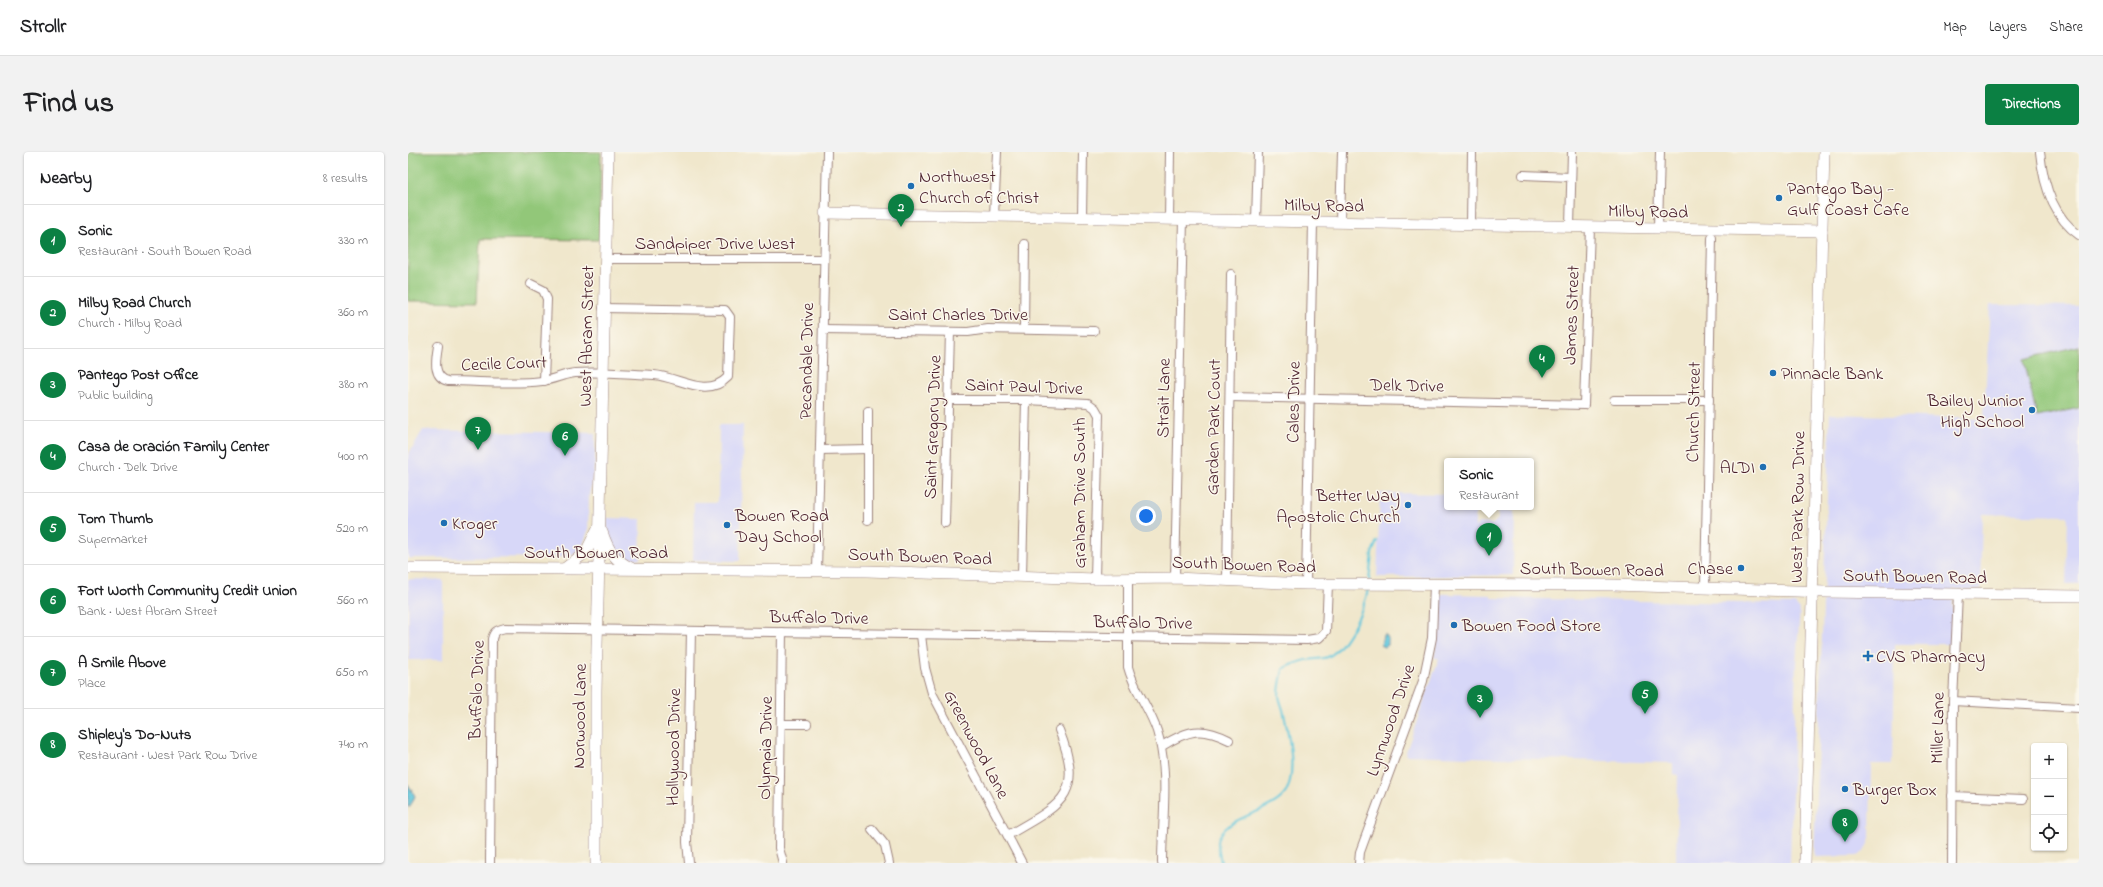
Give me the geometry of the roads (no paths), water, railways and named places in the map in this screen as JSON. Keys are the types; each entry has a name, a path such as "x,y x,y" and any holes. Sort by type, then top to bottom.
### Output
{"main road":[{"name":"West Abram Street","path":"598,570 603,308 608,152"},
{"name":"West Park Row Drive","path":"1805,863 1824,152"},
{"name":"Milby Road","path":"825,213 1822,231"},
{"path":"564,569 586,552 599,524"},
{"path":"599,524 612,556 619,562 634,570"},
{"name":"South Bowen Road","path":"408,568 817,571 1094,579 1175,578 1306,584 1705,587 1812,592 2079,596"},
{"name":"Norwood Lane","path":"596,863 594,823 598,570"}],"street":[{"name":"Pecandale Drive","path":"817,571 827,152"},
{"path":"994,216 996,152"},
{"path":"1082,217 1083,152"},
{"path":"1169,219 1170,152"},
{"path":"1256,220 1258,152"},
{"path":"1340,222 1342,152"},
{"path":"1471,224 1472,152"},
{"path":"1570,226 1572,152"},
{"path":"1658,228 1660,152"},
{"path":"2040,152 2042,169 2051,201 2061,218 2079,235"},
{"path":"1523,176 1571,177"},
{"name":"Strait Lane","path":"1175,578 1183,219"},
{"name":"Cales Drive","path":"1306,584 1313,222"},
{"name":"James Street","path":"1584,405 1590,226"},
{"name":"Church Street","path":"1705,587 1712,238"},
{"path":"1024,330 1025,244"},
{"name":"Sandpiper Drive West","path":"605,259 824,259"},
{"name":"Garden Park Court","path":"1227,581 1231,274"},
{"path":"531,284 543,290 547,299 544,381"},
{"name":"Cecile Court","path":"438,346 436,365 437,373 444,380 544,381 574,373 671,377 688,385 714,386 724,381 729,373 730,317 725,310 603,308"},
{"name":"Saint Charles Drive","path":"823,330 968,332 988,329 1094,331"},
{"name":"Saint Gregory Drive","path":"945,523 947,415 950,400 950,332"},
{"name":"Delk Drive","path":"1230,397 1584,405"},
{"name":"Saint Paul Drive","path":"950,400 1026,400 1088,403 1095,408"},
{"path":"1022,577 1026,400"},
{"path":"1614,400 1709,400"},
{"name":"Graham Drive South","path":"1094,579 1098,414 1095,408"},
{"path":"868,411 868,520"},
{"path":"820,450 868,449"},
{"path":"1128,578 1128,667 1132,680 1157,729 1162,746 1164,776 1162,863"},
{"name":"Buffalo Drive","path":"490,863 490,745 493,633 505,628 691,632 1307,640 1319,638 1326,631 1328,584"},
{"name":"Lynnwood Drive","path":"1359,863 1360,852 1422,680 1432,638 1434,584"},
{"name":"Miller Lane","path":"1952,863 1953,701 1958,594"},
{"name":"Hollywood Drive","path":"689,863 687,842 691,632"},
{"name":"Olympia Drive","path":"782,632 779,848 783,863"},
{"name":"Greenwood Lane","path":"921,635 925,668 932,693 1022,863"},
{"path":"1953,701 2079,708"},
{"path":"781,724 807,724"},
{"path":"1008,835 1059,804 1068,787 1070,769 1067,752 1058,730"},
{"path":"1162,746 1175,738 1196,731 1212,732 1229,740"},
{"path":"1952,796 2023,799"},
{"path":"872,829 885,846 889,863"}],"water":[{"path":"1383,635 1386,635 1388,638 1388,645 1385,647 1381,645"},
{"path":"408,784 415,796 410,807 408,807"}],"waterway":[{"path":"1369,580 1372,553 1377,541"},
{"path":"1221,863 1218,842 1221,833 1228,826 1238,820 1271,805 1280,799 1286,792 1289,784 1292,764 1290,743 1284,712 1279,696 1283,669 1306,660 1328,657 1334,652 1347,637 1359,616 1368,589"}],"place":[{"name":"Northwest Church of Christ","path":"911,186"},
{"name":"Pantego Bay - Gulf Coast Cafe","path":"1779,198"},
{"name":"Milby Road Church","path":"901,227"},
{"name":"Pinnacle Bank","path":"1773,373"},
{"name":"Casa de Oración Family Center","path":"1542,378"},
{"name":"Bailey Junior High School","path":"2032,410"},
{"name":"A Smile Above","path":"478,450"},
{"name":"Fort Worth Community Credit Union","path":"565,456"},
{"name":"ALDI","path":"1763,467"},
{"name":"Better Way Apostolic Church","path":"1408,505"},
{"name":"Kroger","path":"444,523"},
{"name":"Bowen Road Day School","path":"727,525"},
{"name":"Sonic","path":"1489,556"},
{"name":"Chase","path":"1741,568"},
{"name":"Bowen Food Store","path":"1454,625"},
{"name":"CVS Pharmacy","path":"1868,656"},
{"name":"Tom Thumb","path":"1645,714"},
{"name":"Pantego Post Office","path":"1480,718"},
{"name":"Burger Box","path":"1845,789"},
{"name":"Shipley's Do-Nuts","path":"1845,842"}]}
